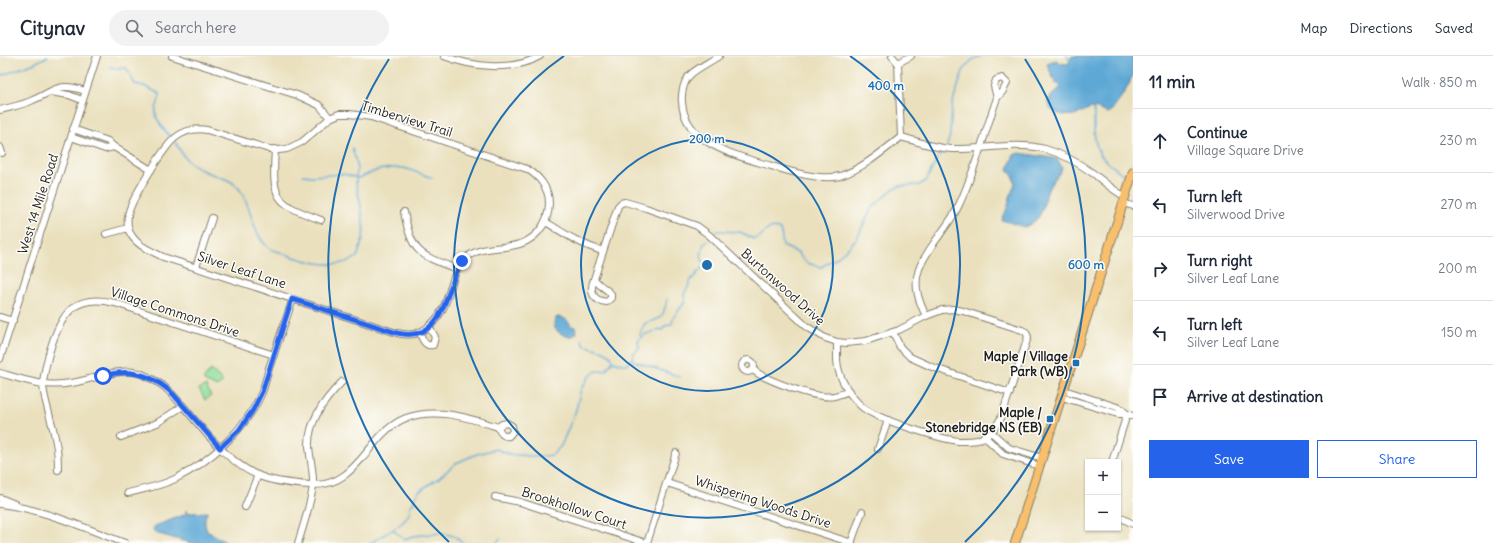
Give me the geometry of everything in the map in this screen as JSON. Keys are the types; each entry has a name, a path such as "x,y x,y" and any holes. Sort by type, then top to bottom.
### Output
{"main road":[{"path":"1015,543 1127,198 1133,172"}],"street":[{"name":"West 14 Mile Road","path":"0,359 96,56"},
{"path":"172,56 297,95 319,105 330,118"},
{"path":"444,56 492,66 516,65 533,60 540,56"},
{"path":"719,56 690,75 684,86 681,98 682,111 686,122 697,134 718,148 744,158 801,175 822,177 839,176 860,166 901,137"},
{"path":"892,56 898,63 901,137"},
{"path":"898,63 911,56"},
{"path":"0,110 32,101 55,88 68,86 85,91"},
{"path":"50,92 69,95 82,100"},
{"path":"926,316 918,300 917,282 919,270 929,250 957,209 966,190 997,98"},
{"name":"Timberview Trail","path":"151,170 175,138 186,131 199,129 207,130 275,150 287,149 302,142 330,118 339,114 350,114 371,118 527,169 540,180 548,194 549,201 546,222"},
{"path":"74,129 108,140 114,146 151,170 134,199 128,215 128,228 106,234"},
{"path":"71,137 105,148 114,146"},
{"path":"901,137 950,149 1027,146 1044,148 1072,159 1092,172 1118,193 1127,198 1133,206"},
{"path":"275,150 274,185 280,199 287,206 321,220"},
{"name":"Burtonwood Drive","path":"603,251 618,206 623,202 646,208 697,226 712,238 806,326 825,338 837,342 846,343 866,341 893,332 942,310 952,309 1022,330 1026,332 1028,337 1010,393"},
{"path":"404,212 411,241 421,254 457,269"},
{"path":"196,267 212,218"},
{"path":"546,222 575,241 603,251 594,279"},
{"name":"Silver Leaf Lane","path":"128,228 139,245 163,257 397,333 413,335 434,323 442,311 457,269 462,261 469,255 482,249 513,246 529,240 537,235 546,222"},
{"path":"128,493 174,480 197,466 220,448 239,430 253,410 262,392 292,299"},
{"name":"Village Commons Drive","path":"58,470 56,442 47,410 43,384 47,361 61,320 68,312 78,305 87,301 97,300 115,303 274,355"},
{"path":"0,317 13,321"},
{"path":"419,332 425,344 428,346 433,345 435,336 429,326"},
{"path":"837,342 837,362 841,375 849,391 862,407 870,413 888,420 960,441 976,440 991,432 1001,418 1010,393 932,367 910,357 900,346 893,332"},
{"path":"753,370 761,376 813,395 833,397 849,391"},
{"path":"0,372 32,383 43,384 70,384 111,373 140,373 165,386 220,448 243,466 258,475 283,482 313,485 327,483 348,474 385,431 393,425 408,418 427,414 450,414 498,427"},
{"path":"298,543 308,511 313,485 309,446 310,433 319,411 330,394 342,382"},
{"path":"1063,393 1118,414 1130,415 1113,459"},
{"path":"121,437 157,423 183,406"},
{"path":"878,449 888,420"},
{"path":"991,432 1009,448 1042,458"},
{"path":"984,436 1003,454 1039,466"},
{"path":"646,543 676,453"},
{"path":"245,507 258,475"},
{"name":"Whispering Woods Drive","path":"667,483 852,543"},
{"name":"Brookhollow Court","path":"495,497 520,502 646,543"},
{"path":"0,498 20,507 57,518 126,543"},
{"path":"0,504 20,507"},
{"path":"852,543 862,512"},
{"path":"1121,518 1133,524"}],"green space":[{"path":"211,370 222,380 222,383 217,387 204,381 204,378"},
{"path":"206,386 211,396 205,400 199,389"}],"water":[{"path":"1072,56 1133,56 1133,76 1123,94 1109,113 1092,108 1077,114 1062,115 1050,109 1048,101 1061,87 1055,83 1047,64 1057,60 1060,63 1068,64"},
{"path":"1019,153 1053,158 1058,160 1062,168 1048,190 1037,219 1024,227 1002,220 1015,183 1013,176 1008,169 1014,155"},
{"path":"557,317 564,318 571,326 575,327 577,333 570,337 560,333 555,328 554,324"},
{"path":"186,510 189,513 208,512 205,519 207,531 227,543 191,543 155,533 153,529 155,526 184,515"}],"waterway":[{"path":"0,76 35,63 48,56"},
{"path":"947,145 950,135 952,105 963,71 972,60 981,56"},
{"path":"1067,56 1071,63"},
{"path":"110,67 117,69 126,68 135,84 144,86 160,94 156,113 160,125 171,138"},
{"path":"1094,107 1094,134 1099,153 1110,165 1122,174 1126,174"},
{"path":"175,142 187,160 205,172 226,179 236,185 248,205 259,236 270,249 302,260 325,264 347,262 357,257 363,239 364,229 356,183 357,165 352,148"},
{"path":"716,231 740,232 754,239 770,228 779,229 783,246 798,253 807,263 821,267 838,257 851,245 858,236 874,206 893,189 900,186 919,185 926,181 937,159 944,151"},
{"path":"303,175 312,176 343,174 359,178 378,170 404,168 433,178"},
{"path":"613,361 628,364 634,353 639,348 638,341 642,337 659,329 662,330 665,326 672,324 673,318 685,302 684,294 691,280 704,266 701,256 704,243 708,241"},
{"path":"641,337 640,334 645,323 655,321 661,317 665,310 667,299"},
{"path":"582,340 584,345 605,352 613,361"},
{"path":"631,360 680,377"},
{"path":"370,543 402,523 407,518 410,512 410,506 413,504 419,491 439,478 456,463 477,454 496,449 511,455 539,457 552,455 561,446 576,410 581,389 589,377 596,371 605,370 613,361"},
{"path":"393,530 404,539 413,536 441,533 454,536 463,543"},
{"path":"497,543 500,539"}],"place":[{"name":"Maple / Village Park (WB)","path":"1076,363"},
{"name":"Maple / Stonebridge NS (EB)","path":"1050,419"}],"route":[{"path":"103,376 111,373 122,372 140,373 165,386 220,448 239,430 253,410 262,392 292,299 397,333 413,335 423,331 434,323 442,311 457,269 462,261"}]}
